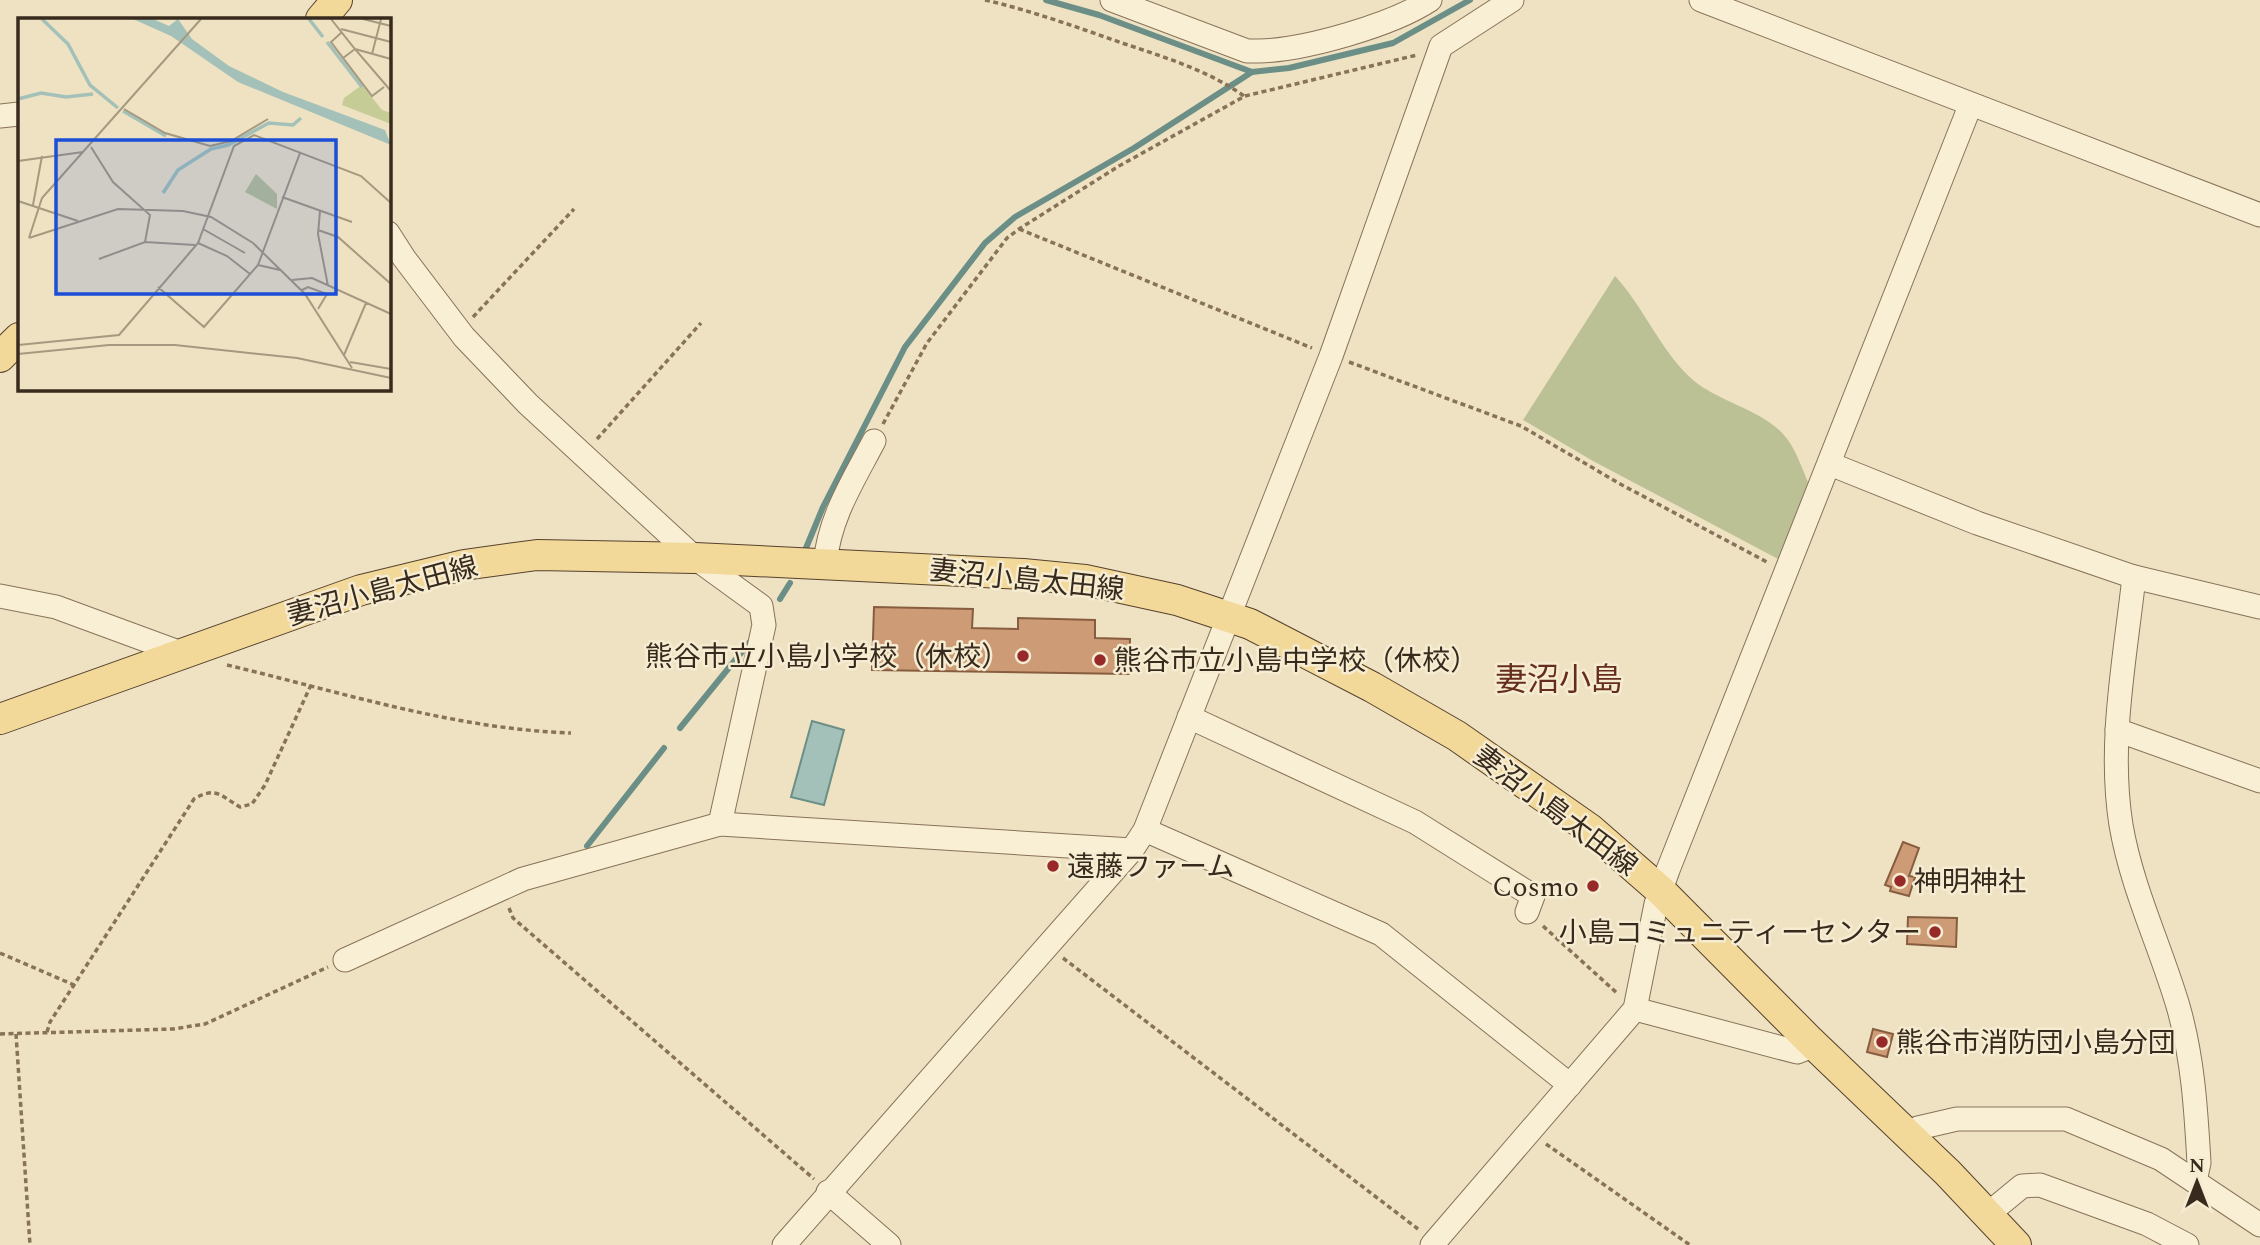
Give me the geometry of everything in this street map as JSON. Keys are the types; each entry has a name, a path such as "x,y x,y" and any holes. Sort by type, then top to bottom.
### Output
{"main road":[{"path":"322,18 337,0"},
{"path":"0,357 18,339"},
{"name":"妻沼小島太田線","path":"0,719 325,601 464,565 537,555 695,558 1085,580 1152,593 1229,616 1309,653 1457,736 1565,810 1661,891 1908,1134 2016,1245"}],"street":[{"path":"1112,0 1247,51 1259,51 1379,26 1410,13 1430,0"},
{"path":"784,1245 1139,840 1331,356 1441,46 1500,5 1512,0"},
{"path":"1701,0 1970,106 2260,215"},
{"path":"1433,1243 1635,1009 1661,891 1970,106"},
{"path":"0,116 18,114"},
{"path":"390,236 460,331 583,456 695,558 761,606 764,625 719,824"},
{"path":"825,564 827,544 838,508 874,441"},
{"path":"1830,464 1977,523 2134,577 2260,607"},
{"path":"2134,577 2115,758 2121,824 2136,891 2178,1005 2190,1054 2199,1163 2194,1181"},
{"path":"0,596 56,607 181,653"},
{"path":"1189,717 1415,822 1533,896 1527,912"},
{"path":"2117,730 2260,781"},
{"path":"345,960 523,879 719,824 1139,840 1381,934 1570,1085"},
{"path":"1635,1009 1797,1052 1803,1052 1815,1045"},
{"path":"1908,1134 1918,1128 1957,1119 2057,1117 2161,1159 2260,1225"},
{"path":"1988,1214 2022,1186 2040,1185 2147,1224 2187,1245"},
{"path":"828,1192 889,1245"}],"path":[{"path":"985,0 1017,8 1174,61 1223,81 1245,96"},
{"path":"874,441 934,331 1007,238 1018,229 1119,166 1245,96 1420,55 1441,46"},
{"path":"460,331 574,209"},
{"path":"1018,229 1331,356 1521,426 1622,485 1788,573"},
{"path":"583,456 701,323"},
{"path":"220,663 423,714 513,731 571,733"},
{"path":"47,1032 50,1022 194,799 207,791 219,791 240,807 251,804 265,785 311,685"},
{"path":"500,889 513,918 828,1192"},
{"path":"1527,912 1635,1009"},
{"path":"1048,946 1433,1243"},
{"path":"0,953 74,985"},
{"path":"0,1034 173,1029 205,1024 345,960"},
{"path":"16,1034 30,1245"},
{"path":"1529,1132 1690,1245"}],"green space":[{"path":"1615,276 1671,356 1693,380 1716,395 1768,421 1792,446 1811,489 1782,561 1593,461 1523,420"}],"water":[{"path":"812,721 844,730 824,805 791,797"}],"building":[{"path":"874,607 973,609 972,628 1018,629 1018,618 1095,620 1095,638 1130,639 1129,674 872,670"},
{"path":"1903,842 1919,848 1909,876 1915,877 1909,896 1890,891 1891,887 1885,885"},
{"path":"1908,917 1957,918 1956,947 1907,944"},
{"path":"1873,1029 1893,1034 1887,1057 1867,1052"}],"waterway":[{"path":"1046,0 1099,15 1252,72 1289,68 1393,43 1470,0"},
{"path":"806,548 823,507 905,347 985,243 1015,217 1134,148 1252,72"},
{"path":"780,599 790,583"},
{"path":"680,728 749,643"},
{"path":"587,846 664,748"}],"place":[{"name":"熊谷市立小島小学校（休校）","path":"1023,656"},
{"name":"熊谷市立小島中学校（休校）","path":"1100,660"},
{"name":"遠藤ファーム","path":"1053,866"},
{"name":"神明神社","path":"1900,881"},
{"name":"Cosmo","path":"1593,886"},
{"name":"小島コミュニティーセンター","path":"1935,932"},
{"name":"熊谷市消防団小島分団","path":"1882,1042"}],"district":[{"name":"妻沼小島","path":"1559,679"}]}
